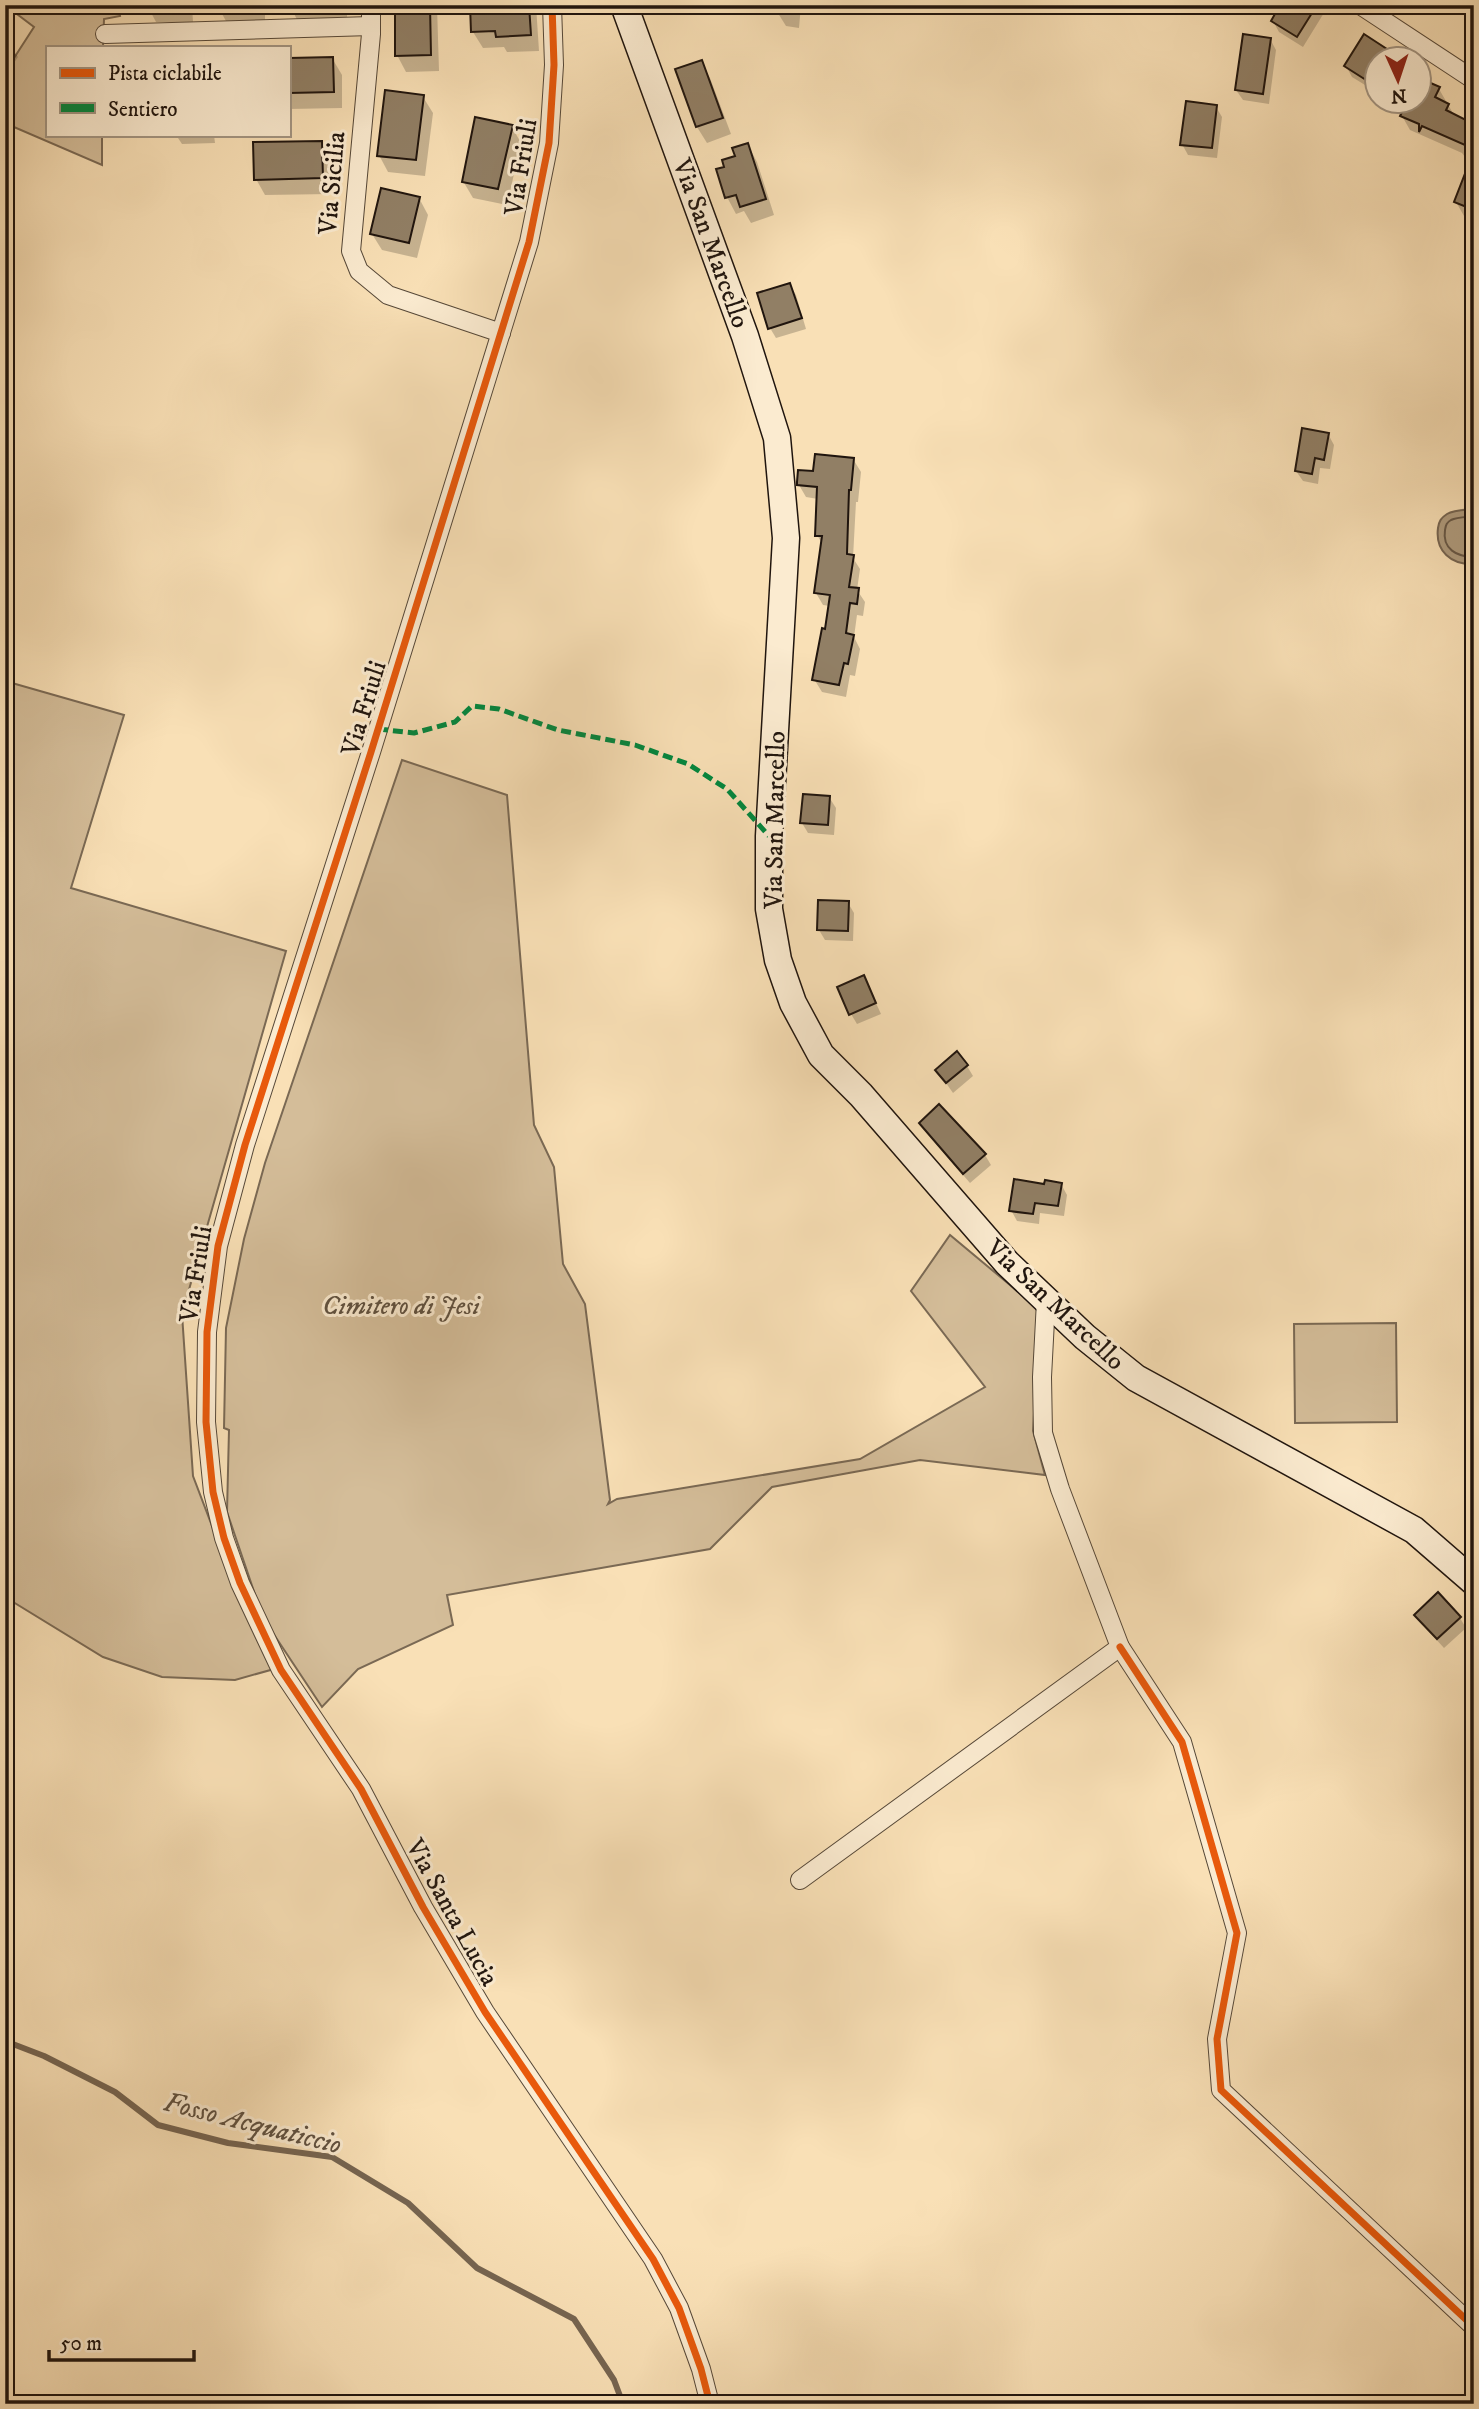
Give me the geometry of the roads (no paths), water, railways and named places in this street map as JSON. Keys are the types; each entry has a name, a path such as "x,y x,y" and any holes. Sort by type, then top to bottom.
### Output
{"main road":[{"name":"Via San Marcello","path":"624,5 745,335 777,438 786,538 769,836 769,909 778,960 793,1003 821,1055 861,1096 1007,1263 1046,1301 1136,1378 1414,1530 1474,1582"}],"street":[{"name":"Via Sicilia","path":"371,5 351,251 359,271 388,295 501,333"},
{"name":"Via Friuli","path":"206,1422 206,1332 218,1246 244,1145 371,752 529,242 549,143 554,65 552,5"},
{"path":"1360,5 1474,80"},
{"path":"105,34 371,26"},
{"path":"1046,1301 1042,1377 1043,1433 1060,1489 1120,1647 1182,1742 1237,1933 1217,2039 1221,2090 1474,2327"},
{"name":"Via Santa Lucia","path":"206,1422 213,1492 224,1538 240,1583 281,1670 361,1790 423,1907 485,2012 653,2259 678,2308 701,2369 710,2404"},
{"path":"800,1880 1120,1647"}],"water":[{"path":"1474,509 1474,564 1466,564 1452,559 1442,550 1438,528 1443,517 1450,513"}],"waterway":[{"name":"Fosso Acquaticcio","path":"5,2041 44,2056 115,2092 158,2125 228,2143 332,2157 408,2203 477,2268 574,2319 614,2380 623,2404"}],"park label":[{"name":"Cimitero di Jesi","path":"401,1305"}]}
